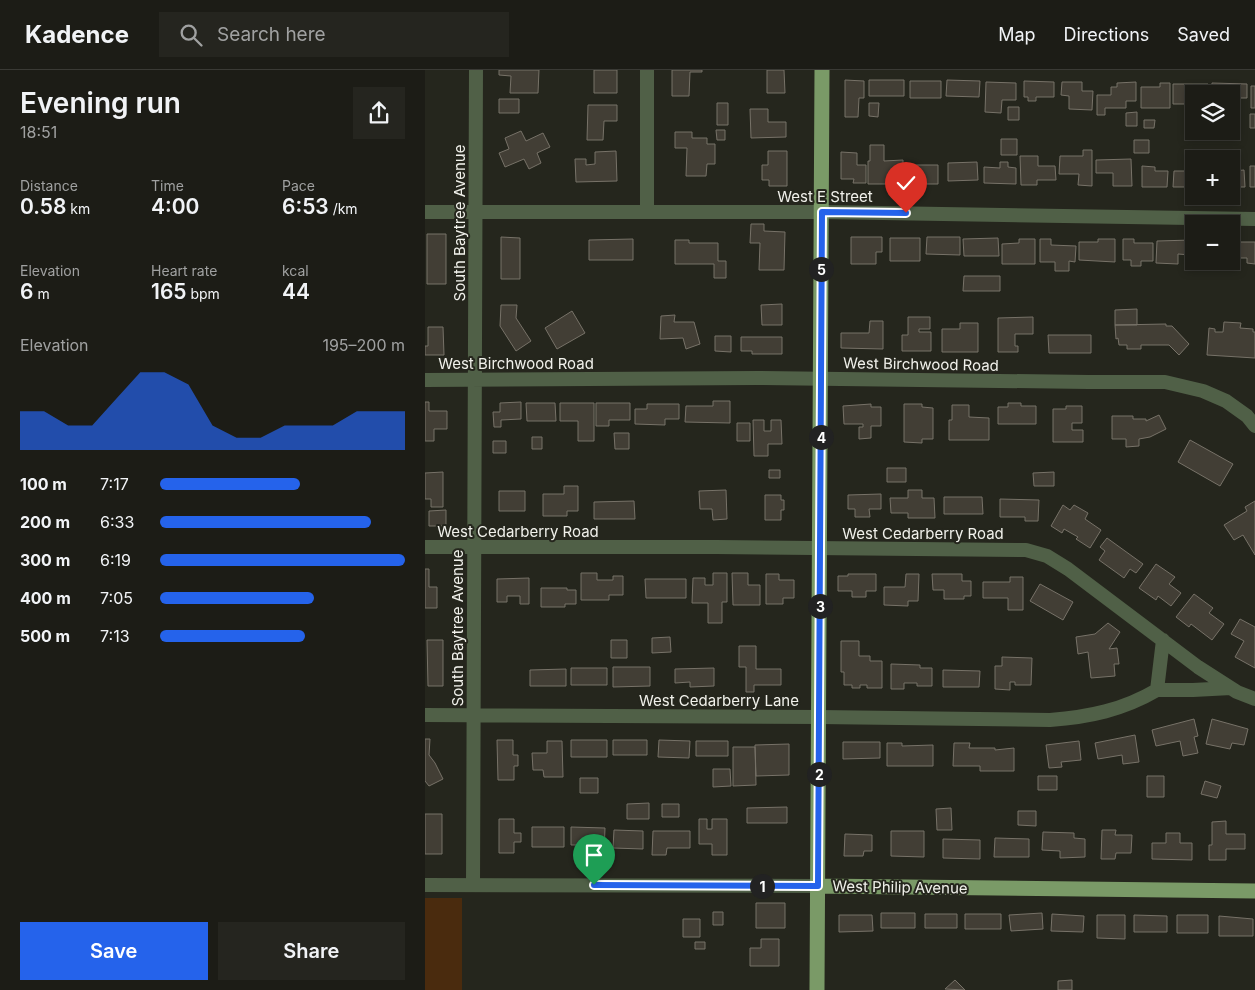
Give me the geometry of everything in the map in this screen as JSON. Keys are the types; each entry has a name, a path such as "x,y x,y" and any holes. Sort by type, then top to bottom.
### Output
{"main road":[{"path":"817,990 822,70"},
{"name":"West Philip Avenue","path":"818,886 1255,891"}],"street":[{"name":"South Baytree Avenue","path":"473,885 476,70"},
{"path":"647,70 647,212"},
{"name":"West E Street","path":"425,212 822,212 1255,219"},
{"name":"West Birchwood Road","path":"425,380 821,379 1165,382 1203,391 1247,416 1255,426"},
{"name":"West Cedarberry Road","path":"425,547 1026,550 1047,556 1068,569 1198,667 1231,688 1255,699"},
{"path":"1163,640 1157,690 1231,688"},
{"name":"West Cedarberry Lane","path":"425,716 819,717 1050,720 1083,718 1138,702 1157,690"},
{"name":"West Philip Avenue","path":"425,885 818,886"}],"shaded area":[{"path":"425,898 462,898 462,990 425,990"}],"building":[{"path":"499,70 539,70 538,93 510,93 511,76 499,75"},
{"path":"594,70 617,70 617,93 594,93"},
{"path":"672,70 702,70 702,72 690,72 689,96 672,96"},
{"path":"767,70 784,70 785,93 767,93"},
{"path":"845,80 864,81 864,98 859,98 858,117 845,117"},
{"path":"869,80 904,80 904,96 869,96"},
{"path":"947,80 980,81 979,97 946,96"},
{"path":"910,81 941,81 941,98 910,98"},
{"path":"1024,81 1054,82 1054,97 1036,97 1036,101 1028,101 1028,97 1024,97"},
{"path":"986,82 1016,83 1016,100 1002,100 1001,113 985,112"},
{"path":"1062,82 1082,82 1082,91 1093,91 1092,110 1069,109 1069,96 1061,95"},
{"path":"1136,82 1136,101 1126,101 1126,108 1105,108 1105,115 1097,115 1097,95 1111,95 1111,87 1117,87 1117,83"},
{"path":"1160,83 1170,83 1170,108 1141,108 1141,87 1160,87"},
{"path":"1212,83 1247,84 1247,98 1240,98 1240,85 1212,85"},
{"path":"1173,84 1208,84 1185,85 1185,104 1173,104"},
{"path":"1251,86 1255,86 1255,108 1251,108"},
{"path":"499,99 519,99 519,113 499,113"},
{"path":"717,103 728,103 728,125 717,125"},
{"path":"869,103 879,103 878,117 869,116"},
{"path":"588,105 617,105 617,121 604,121 603,140 587,140"},
{"path":"1008,107 1019,107 1019,120 1008,120"},
{"path":"750,109 768,109 768,122 786,122 786,137 751,138"},
{"path":"1137,112 1137,126 1126,126 1126,113"},
{"path":"1250,114 1255,114 1255,128 1250,128"},
{"path":"1144,120 1155,120 1154,128 1144,128"},
{"path":"716,130 725,130 725,140 717,140"},
{"path":"521,131 526,141 543,133 550,147 537,153 541,163 529,169 524,159 505,167 499,153 509,149 505,138"},
{"path":"675,132 692,132 692,138 707,138 707,144 715,144 715,164 707,164 706,176 686,176 687,148 675,148"},
{"path":"1001,139 1017,139 1017,155 1001,155"},
{"path":"1134,140 1149,140 1149,153 1134,153"},
{"path":"870,145 884,145 884,161 903,160 903,184 868,184"},
{"path":"1083,150 1092,150 1092,186 1078,185 1079,174 1059,174 1060,156 1083,156"},
{"path":"616,151 617,181 576,182 575,159 586,159 586,165 595,164 595,152"},
{"path":"768,151 787,151 787,186 769,186 769,180 762,180 762,165 768,165"},
{"path":"841,152 857,153 857,165 866,165 866,183 853,183 854,179 841,179"},
{"path":"1020,156 1038,156 1038,166 1055,166 1056,180 1037,180 1037,185 1021,185"},
{"path":"1131,159 1132,186 1113,186 1113,173 1096,173 1096,160"},
{"path":"977,162 978,180 948,181 948,163"},
{"path":"1000,162 1008,162 1008,167 1016,168 1016,184 984,183 984,167 1000,168"},
{"path":"910,165 938,165 938,184 910,184"},
{"path":"1142,166 1155,167 1155,171 1168,171 1167,187 1142,187"},
{"path":"1250,166 1255,166 1255,187 1250,187"},
{"path":"1240,170 1244,170 1245,187 1240,187"},
{"path":"1174,171 1185,171 1185,187 1173,187"},
{"path":"751,224 764,224 764,231 785,232 784,270 759,270 760,243 750,243"},
{"path":"427,234 446,234 446,284 427,284"},
{"path":"501,237 520,238 520,279 501,279"},
{"path":"851,237 882,237 882,252 876,252 876,264 851,264"},
{"path":"927,237 960,237 960,255 926,254"},
{"path":"890,238 920,238 920,261 890,261"},
{"path":"998,238 999,256 964,256 963,239"},
{"path":"633,239 633,260 589,260 589,240"},
{"path":"1019,239 1035,239 1035,264 1002,264 1002,244 1019,243"},
{"path":"1040,239 1051,239 1051,245 1076,246 1075,262 1069,261 1069,271 1055,271 1055,262 1040,262"},
{"path":"1098,239 1115,239 1115,262 1079,260 1079,242 1098,242"},
{"path":"1123,239 1134,239 1134,243 1153,243 1153,261 1141,261 1141,266 1131,266 1131,260 1123,260"},
{"path":"675,240 689,240 689,243 718,243 718,261 726,261 726,278 714,278 714,264 675,264"},
{"path":"1185,240 1185,255 1178,254 1178,264 1156,263 1157,241"},
{"path":"1240,242 1255,242 1255,264 1247,263 1247,258 1240,258"},
{"path":"964,276 1000,276 1000,291 963,291"},
{"path":"782,304 782,325 762,325 761,305"},
{"path":"501,305 517,305 516,318 531,341 516,351 500,326"},
{"path":"1137,309 1137,325 1115,325 1115,310"},
{"path":"572,311 585,333 557,349 545,328"},
{"path":"675,315 674,322 694,322 700,344 686,349 683,338 660,339 661,316"},
{"path":"908,317 930,317 930,329 919,329 919,332 931,332 931,351 902,351 902,335 908,335"},
{"path":"1033,317 1033,334 1015,334 1015,346 1018,346 1018,352 998,352 998,318"},
{"path":"870,321 883,321 883,349 841,348 841,333 869,333"},
{"path":"1224,322 1241,323 1240,328 1253,329 1253,332 1255,332 1255,358 1207,355 1209,328 1215,329 1215,332 1223,332"},
{"path":"960,323 978,323 978,352 942,352 942,329 960,329"},
{"path":"1166,324 1166,326 1172,326 1189,344 1179,355 1169,345 1141,345 1141,349 1127,349 1127,345 1119,345 1118,338 1116,339 1115,325"},
{"path":"428,327 443,327 444,355 425,355 425,346 428,346"},
{"path":"1048,335 1091,335 1091,353 1049,353"},
{"path":"715,336 731,336 731,352 715,351"},
{"path":"741,337 782,337 782,354 752,354 752,351 741,351"},
{"path":"713,401 730,401 730,423 685,422 686,406 713,406"},
{"path":"425,402 429,402 429,411 447,411 447,429 434,429 434,441 425,441"},
{"path":"521,402 521,419 501,420 501,427 494,427 493,412 500,412 500,403"},
{"path":"526,403 555,403 556,421 527,421"},
{"path":"560,403 594,403 594,441 578,441 578,421 560,421"},
{"path":"596,403 630,403 630,420 609,420 609,426 596,426"},
{"path":"1008,403 1021,403 1021,406 1036,406 1036,424 998,424 998,407 1008,407"},
{"path":"647,404 679,404 679,419 665,419 665,425 635,424 635,409 647,409"},
{"path":"871,404 871,407 881,407 881,426 871,426 871,438 859,439 859,427 863,427 863,424 844,424 843,406"},
{"path":"904,404 922,404 922,407 933,408 933,439 922,439 922,443 904,442"},
{"path":"952,405 969,405 969,417 989,418 989,440 949,440 949,420 952,420"},
{"path":"1066,406 1082,406 1082,423 1072,423 1072,430 1083,430 1083,442 1053,442 1053,409 1066,409"},
{"path":"1159,415 1166,429 1150,437 1139,439 1139,446 1126,447 1126,439 1112,439 1112,416 1133,416 1133,419 1146,419 1146,421"},
{"path":"753,420 764,420 764,431 771,431 771,420 781,420 782,444 768,444 768,456 754,456"},
{"path":"737,423 750,423 750,441 737,441"},
{"path":"614,433 629,433 629,449 615,449"},
{"path":"532,437 542,437 542,449 532,449"},
{"path":"1190,440 1233,464 1220,486 1178,462"},
{"path":"493,441 506,441 506,453 493,453"},
{"path":"887,468 906,468 906,482 887,482"},
{"path":"769,470 780,470 780,478 769,478"},
{"path":"443,472 443,507 431,507 431,499 425,499 425,473"},
{"path":"1054,472 1054,486 1034,486 1033,473"},
{"path":"564,486 578,486 578,511 567,511 567,516 543,516 543,494 564,494"},
{"path":"726,490 727,519 713,520 712,509 700,509 699,491"},
{"path":"908,490 922,490 922,498 934,498 935,518 908,518 908,513 891,513 890,498 908,498"},
{"path":"499,491 525,491 525,511 499,511"},
{"path":"881,494 881,509 869,509 870,517 855,517 855,509 848,509 848,495"},
{"path":"765,495 781,495 781,500 784,500 784,510 781,510 781,520 765,520"},
{"path":"944,497 982,497 983,514 944,514"},
{"path":"1000,499 1039,500 1038,521 1025,521 1025,517 1000,517"},
{"path":"634,501 635,519 594,519 594,502"},
{"path":"1255,501 1255,555 1243,535 1234,540 1224,525 1247,511 1245,507"},
{"path":"1063,505 1070,510 1074,505 1088,513 1085,519 1101,530 1090,548 1076,539 1078,537 1064,529 1062,533 1051,526"},
{"path":"446,510 446,526 429,526 429,511"},
{"path":"1107,538 1143,564 1136,573 1130,569 1124,578 1099,560 1105,551 1100,547"},
{"path":"1156,564 1175,577 1169,584 1181,593 1171,606 1158,596 1156,600 1139,588"},
{"path":"425,569 429,569 429,587 437,587 437,608 425,608"},
{"path":"581,573 597,573 597,580 613,580 613,576 623,576 623,595 609,595 609,600 581,600"},
{"path":"713,573 727,573 727,602 722,602 722,623 708,623 708,603 692,603 693,578 705,578 705,585 713,585"},
{"path":"732,573 748,573 748,585 760,585 760,605 733,605"},
{"path":"766,574 779,574 779,580 794,580 794,598 783,598 783,604 766,604"},
{"path":"848,574 876,574 876,591 866,591 866,597 852,597 852,591 838,591 838,576 848,576"},
{"path":"906,574 919,574 918,601 908,601 908,606 884,605 884,587 905,587"},
{"path":"932,574 962,574 962,581 971,581 971,596 964,596 964,599 944,599 944,590 933,590"},
{"path":"1010,577 1023,577 1023,610 1008,610 1008,598 983,598 983,582 1010,582"},
{"path":"529,578 529,604 520,604 520,596 507,596 507,602 497,602 497,579"},
{"path":"645,579 686,579 686,598 646,598"},
{"path":"1040,584 1073,602 1063,620 1030,601"},
{"path":"541,588 576,590 576,604 565,604 565,607 541,607"},
{"path":"1194,594 1213,608 1209,613 1224,624 1212,640 1191,624 1189,627 1176,617"},
{"path":"1240,619 1255,627 1255,668 1235,657 1244,641 1231,634"},
{"path":"1108,623 1120,632 1109,649 1117,648 1119,664 1114,664 1115,676 1091,678 1088,652 1078,654 1076,637 1095,634"},
{"path":"670,637 671,652 652,653 652,638"},
{"path":"427,640 443,640 443,686 428,686"},
{"path":"611,640 627,640 627,658 611,658"},
{"path":"841,641 859,641 859,656 870,656 870,661 882,661 882,688 867,688 867,685 860,685 860,688 852,688 852,685 844,685 844,672 841,672"},
{"path":"739,646 756,646 756,669 781,669 781,685 754,685 754,692 746,692 746,667 739,667"},
{"path":"1002,657 1032,658 1031,685 1015,685 1015,682 1010,682 1010,690 995,689 995,666 1002,666"},
{"path":"891,664 920,665 920,668 932,668 932,686 917,686 917,683 904,683 904,689 891,689"},
{"path":"613,667 650,667 650,686 613,687"},
{"path":"571,668 607,668 607,685 571,685"},
{"path":"714,668 714,686 690,687 690,682 675,683 675,669"},
{"path":"566,669 566,686 530,686 530,670"},
{"path":"943,670 980,671 979,687 943,687"},
{"path":"1194,719 1198,736 1194,737 1198,753 1183,756 1180,741 1156,746 1152,730"},
{"path":"1212,719 1248,729 1244,745 1232,743 1230,749 1206,744"},
{"path":"1135,735 1139,762 1123,764 1122,755 1098,759 1095,743"},
{"path":"425,739 430,739 429,755 443,779 429,786 425,781"},
{"path":"497,740 513,740 513,755 518,755 518,766 514,766 514,780 498,780"},
{"path":"571,740 607,740 607,757 571,757"},
{"path":"613,740 647,740 647,755 613,755"},
{"path":"659,740 690,741 689,758 658,757"},
{"path":"547,741 562,741 563,777 544,777 543,770 533,770 532,753 547,753"},
{"path":"696,741 728,741 728,756 696,756"},
{"path":"1079,741 1081,760 1061,762 1062,767 1049,768 1046,745"},
{"path":"843,742 880,742 880,758 843,759"},
{"path":"887,743 902,743 902,746 933,745 933,766 887,766"},
{"path":"954,743 970,743 969,748 995,748 995,750 1014,748 1014,771 980,771 980,766 953,766"},
{"path":"789,744 789,775 756,776 755,745"},
{"path":"733,747 755,747 756,785 733,786"},
{"path":"713,769 730,769 731,786 713,787"},
{"path":"1038,776 1057,776 1057,790 1038,790"},
{"path":"1147,776 1164,776 1164,797 1147,797"},
{"path":"580,778 598,778 598,793 580,793"},
{"path":"1205,781 1221,786 1217,798 1201,794"},
{"path":"649,803 649,819 627,819 627,804"},
{"path":"662,804 679,804 679,817 662,817"},
{"path":"787,807 787,823 747,823 747,808"},
{"path":"951,808 952,830 937,830 936,809"},
{"path":"1018,811 1036,811 1036,826 1018,825"},
{"path":"425,814 442,814 442,854 425,854"},
{"path":"499,819 514,819 514,833 521,833 521,842 514,842 514,853 499,853"},
{"path":"699,819 707,819 707,829 712,829 712,819 727,819 727,855 712,855 712,844 699,844"},
{"path":"1226,821 1226,834 1245,834 1245,849 1226,849 1226,860 1209,860 1209,845 1212,845 1212,822"},
{"path":"532,827 564,827 564,847 532,847"},
{"path":"571,827 605,828 604,853 586,853 586,845 571,845"},
{"path":"614,830 643,831 643,849 613,848"},
{"path":"1102,830 1116,830 1115,835 1132,835 1131,853 1116,853 1115,859 1101,859"},
{"path":"653,831 690,831 690,848 667,848 666,855 652,855"},
{"path":"891,831 924,831 924,857 891,856"},
{"path":"1043,832 1074,833 1074,838 1085,839 1085,857 1060,858 1060,851 1042,850"},
{"path":"1166,833 1180,833 1180,843 1192,843 1192,860 1152,859 1152,843 1166,843"},
{"path":"845,834 872,835 872,851 864,851 863,856 844,856"},
{"path":"995,838 1029,839 1029,857 994,857"},
{"path":"943,839 980,840 980,859 943,858"},
{"path":"756,903 785,903 785,928 756,928"},
{"path":"713,912 723,912 723,925 713,925"},
{"path":"881,913 915,913 915,928 881,928"},
{"path":"1042,913 1043,929 1011,931 1009,915"},
{"path":"925,914 957,914 957,928 925,928"},
{"path":"965,914 1001,914 1001,929 965,929"},
{"path":"1052,914 1084,916 1083,932 1051,931"},
{"path":"839,915 872,915 873,931 839,932"},
{"path":"1097,915 1125,915 1125,939 1097,938"},
{"path":"1134,915 1167,916 1167,932 1134,932"},
{"path":"1177,915 1208,915 1208,933 1177,933"},
{"path":"1219,916 1253,919 1253,936 1219,936"},
{"path":"683,919 700,919 700,937 683,937"},
{"path":"761,939 779,939 779,966 750,966 750,948 761,948"},
{"path":"695,942 705,942 705,949 695,949"},
{"path":"955,980 965,990 945,989"},
{"path":"1072,980 1072,990 1058,990 1058,981"}],"route":[{"path":"594,885 818,886 822,212 906,213"}]}
